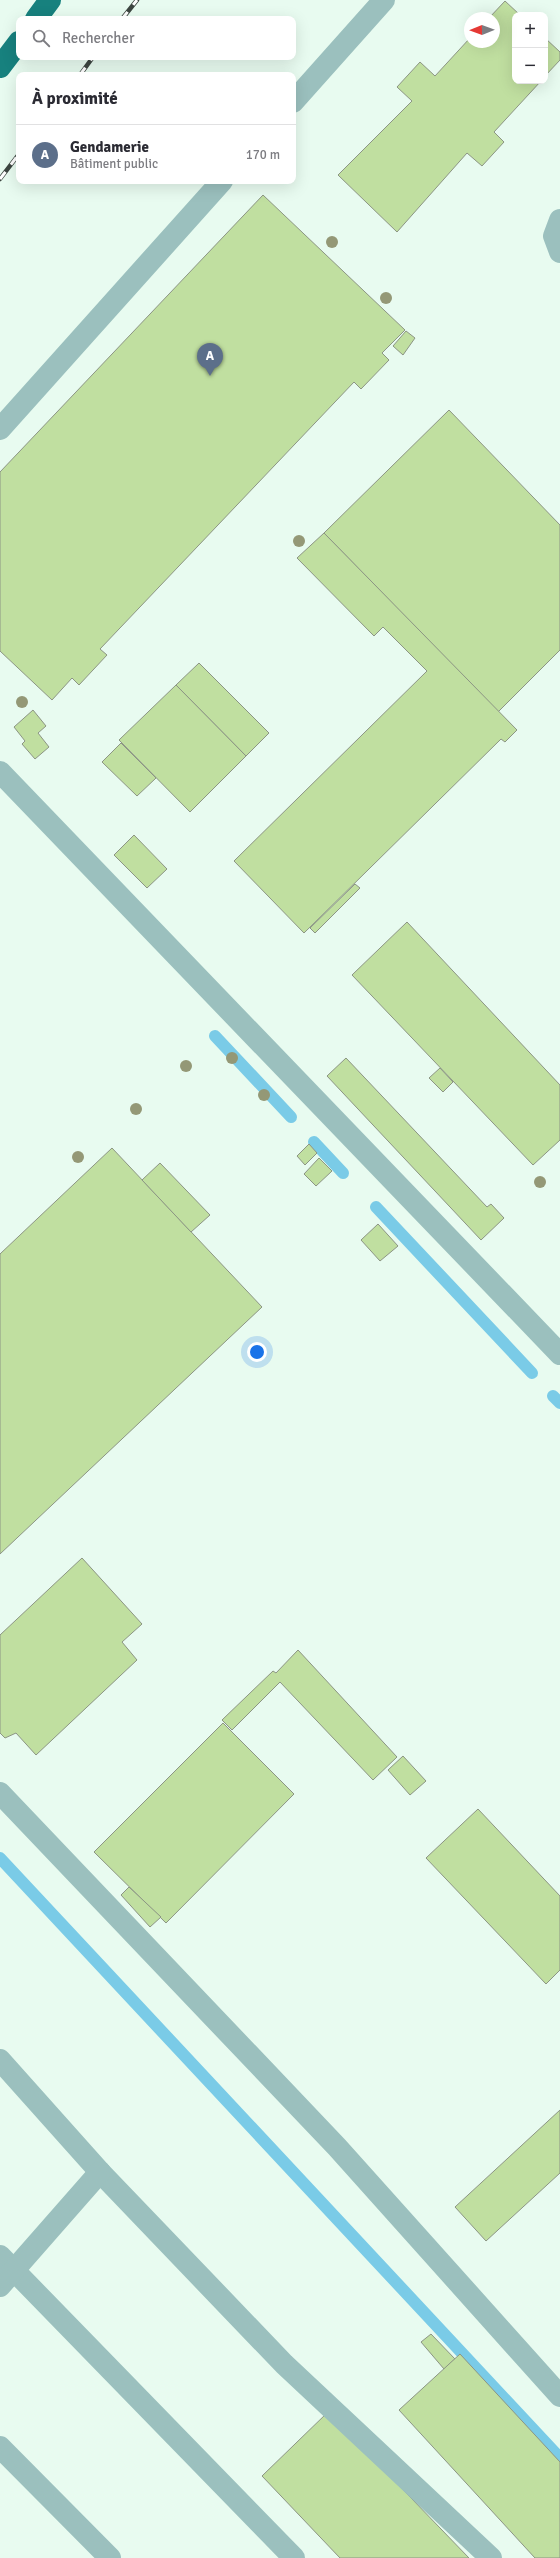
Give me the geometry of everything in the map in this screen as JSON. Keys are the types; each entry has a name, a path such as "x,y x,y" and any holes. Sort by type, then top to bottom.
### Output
{"highway":[{"path":"38,16 50,0"},
{"path":"0,67 16,46"}],"street":[{"path":"296,99 384,0"},
{"path":"0,428 219,184"},
{"path":"560,220 554,236 560,252"},
{"path":"0,772 560,1354"},
{"path":"0,1793 337,2147 560,2396"},
{"path":"0,2060 100,2172 284,2364 491,2558"},
{"path":"100,2172 4,2271 294,2558"},
{"path":"0,2447 110,2558"}],"building":[{"path":"505,1 517,12 512,12 512,84 538,84 494,132 504,142 482,166 467,153 397,232 338,175 412,101 397,87 420,62 435,76 464,45 464,48 500,48 500,12 495,12"},
{"path":"548,41 560,52 560,60 548,73"},
{"path":"263,195 405,330 382,353 389,360 361,389 354,382 100,649 107,655 79,685 72,678 52,700 0,651 0,472"},
{"path":"406,331 415,338 403,355 393,346"},
{"path":"449,410 560,525 560,650 498,712 324,533"},
{"path":"324,533 517,730 505,742 501,739 304,933 234,861 427,671 383,627 374,636 297,558"},
{"path":"199,663 269,733 246,756 176,685"},
{"path":"176,685 246,756 190,812 119,740"},
{"path":"33,710 46,726 38,733 49,747 35,759 22,744 25,741 14,727"},
{"path":"121,743 156,778 137,796 102,762"},
{"path":"134,835 167,869 147,888 114,855"},
{"path":"355,884 360,888 315,933 310,928"},
{"path":"407,922 560,1085 560,1140 533,1165 352,975"},
{"path":"346,1058 487,1207 491,1204 504,1218 481,1240 327,1076"},
{"path":"440,1068 453,1082 443,1092 429,1078"},
{"path":"309,1144 317,1153 305,1165 297,1156"},
{"path":"112,1148 262,1307 0,1554 0,1254"},
{"path":"319,1158 332,1171 316,1186 304,1174"},
{"path":"160,1163 210,1215 191,1232 142,1180"},
{"path":"378,1224 398,1246 380,1261 361,1240"},
{"path":"82,1558 142,1624 122,1642 137,1660 36,1755 16,1733 5,1738 0,1733 0,1635"},
{"path":"298,1650 397,1757 373,1780 280,1682 232,1730 222,1720 273,1671 276,1673"},
{"path":"223,1723 294,1794 166,1923 94,1852"},
{"path":"403,1756 426,1781 410,1795 388,1770"},
{"path":"478,1809 560,1896 560,1970 546,1984 426,1858"},
{"path":"129,1887 161,1917 150,1927 121,1895"},
{"path":"560,2110 560,2173 486,2241 455,2207"},
{"path":"431,2334 455,2359 444,2369 421,2342"},
{"path":"460,2354 560,2462 560,2558 535,2558 399,2410"},
{"path":"328,2412 469,2558 340,2558 262,2476"}],"waterway":[{"path":"215,1036 291,1117"},
{"path":"314,1142 343,1173"},
{"path":"376,1207 532,1373"},
{"path":"553,1396 560,1403"},
{"path":"0,1858 560,2458"}],"railway":[{"path":"124,16 137,0"},
{"path":"82,72 91,60"},
{"path":"0,179 16,158"}],"place":[{"name":"Gendamerie","path":"210,376"}]}
